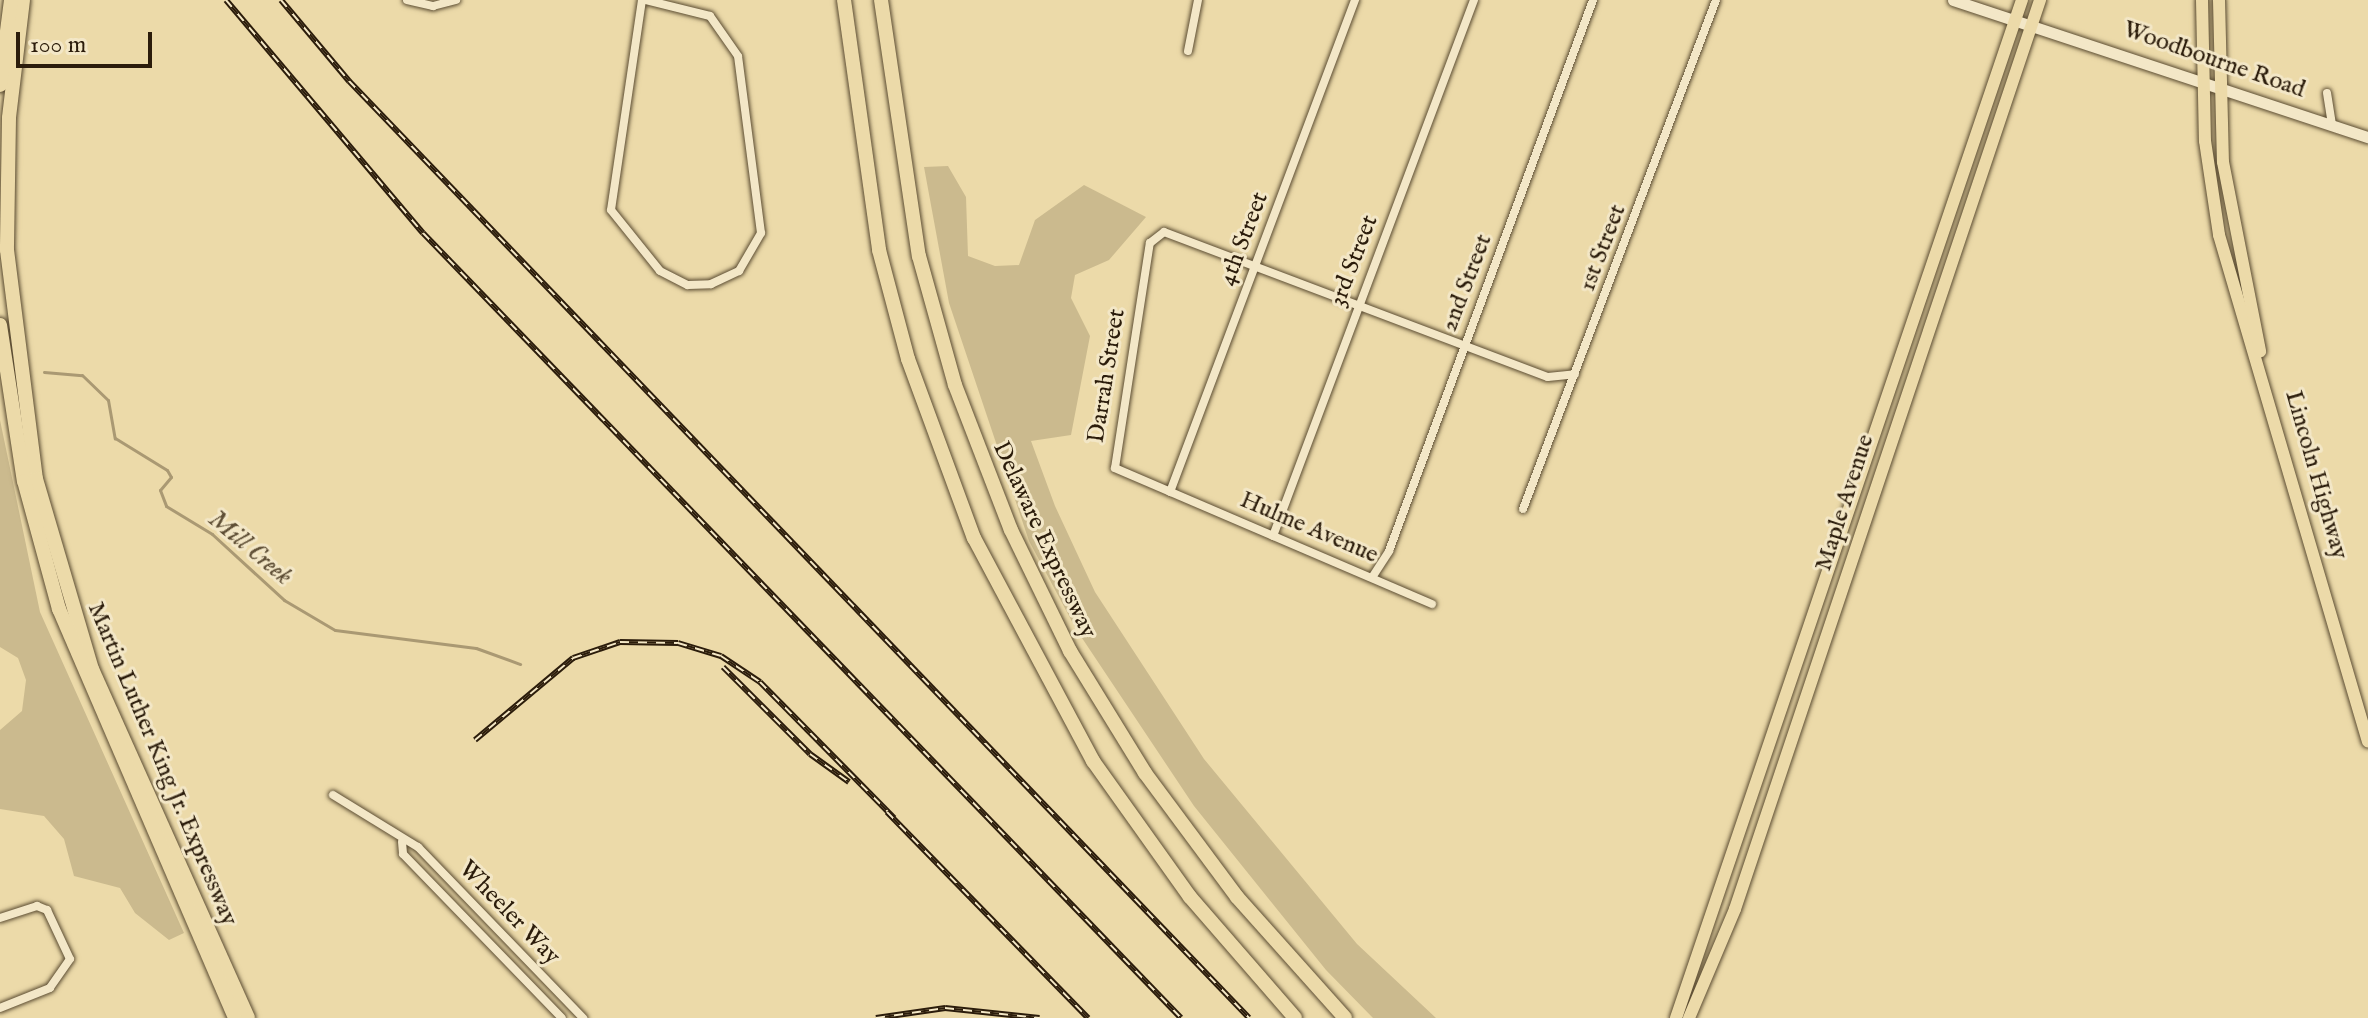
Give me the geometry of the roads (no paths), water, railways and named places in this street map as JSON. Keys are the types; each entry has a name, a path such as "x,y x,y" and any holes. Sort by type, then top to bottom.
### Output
{"highway":[{"path":"0,85 11,0"},
{"name":"Martin Luther King Jr. Expressway","path":"23,0 9,118 7,239 17,370 39,494 92,669 248,1018"},
{"path":"844,0 879,250 908,359 974,538 1093,761 1190,897 1295,1018"},
{"name":"Delaware Expressway","path":"881,0 897,143 934,314 1017,543 1082,673 1171,811 1345,1018"},
{"name":"Martin Luther King Jr. Expressway","path":"0,325 24,481 59,609 235,1018"}],"main road":[{"name":"Woodbourne Road","path":"1953,0 2203,78 2368,137"},
{"name":"Maple Avenue","path":"1676,1018 2022,0"},
{"name":"Maple Avenue","path":"1689,1018 1735,909 2040,0"},
{"name":"Lincoln Highway","path":"2202,0 2203,78 2213,211 2260,358 2368,742"},
{"name":"Lincoln Highway","path":"2219,0 2225,182 2260,358"}],"street":[{"path":"407,0 433,6 456,0"},
{"path":"644,0 710,16 738,56 761,233 739,271 711,284 688,285 660,271 623,234 611,210 644,0"},
{"path":"1188,51 1198,0"},
{"name":"4th Street","path":"1170,492 1355,0"},
{"name":"3rd Street","path":"1273,536 1474,0"},
{"name":"2nd Street","path":"1373,576 1389,551 1593,0"},
{"name":"1st Street","path":"1523,509 1716,0"},
{"path":"2327,93 2332,124"},
{"name":"Darrah Street","path":"1170,492 1114,465 1147,253 1157,235 1255,266"},
{"path":"1255,266 1548,377 1575,374"},
{"name":"Hulme Avenue","path":"1170,492 1373,576 1432,604"},
{"name":"Wheeler Way","path":"333,795 402,842 418,847 583,1018"},
{"name":"Wheeler Way","path":"402,842 403,854 562,1018"},
{"path":"0,918 37,906 47,910 70,959 50,988 0,1008"}],"waterway":[{"name":"Mill Creek","path":"44,372 82,375 108,400 115,438 167,470 171,477 160,490 166,506 212,534 284,600 335,630 476,648 520,664"}],"railway":[{"path":"226,0 423,233 1181,1018"},
{"path":"281,0 349,81 1249,1018"},
{"path":"475,740 573,658 620,642 678,643 721,656 760,682 894,818"},
{"path":"723,667 810,754 849,782"},
{"path":"887,812 1088,1018"},
{"path":"876,1018 945,1008 1039,1018"}]}
